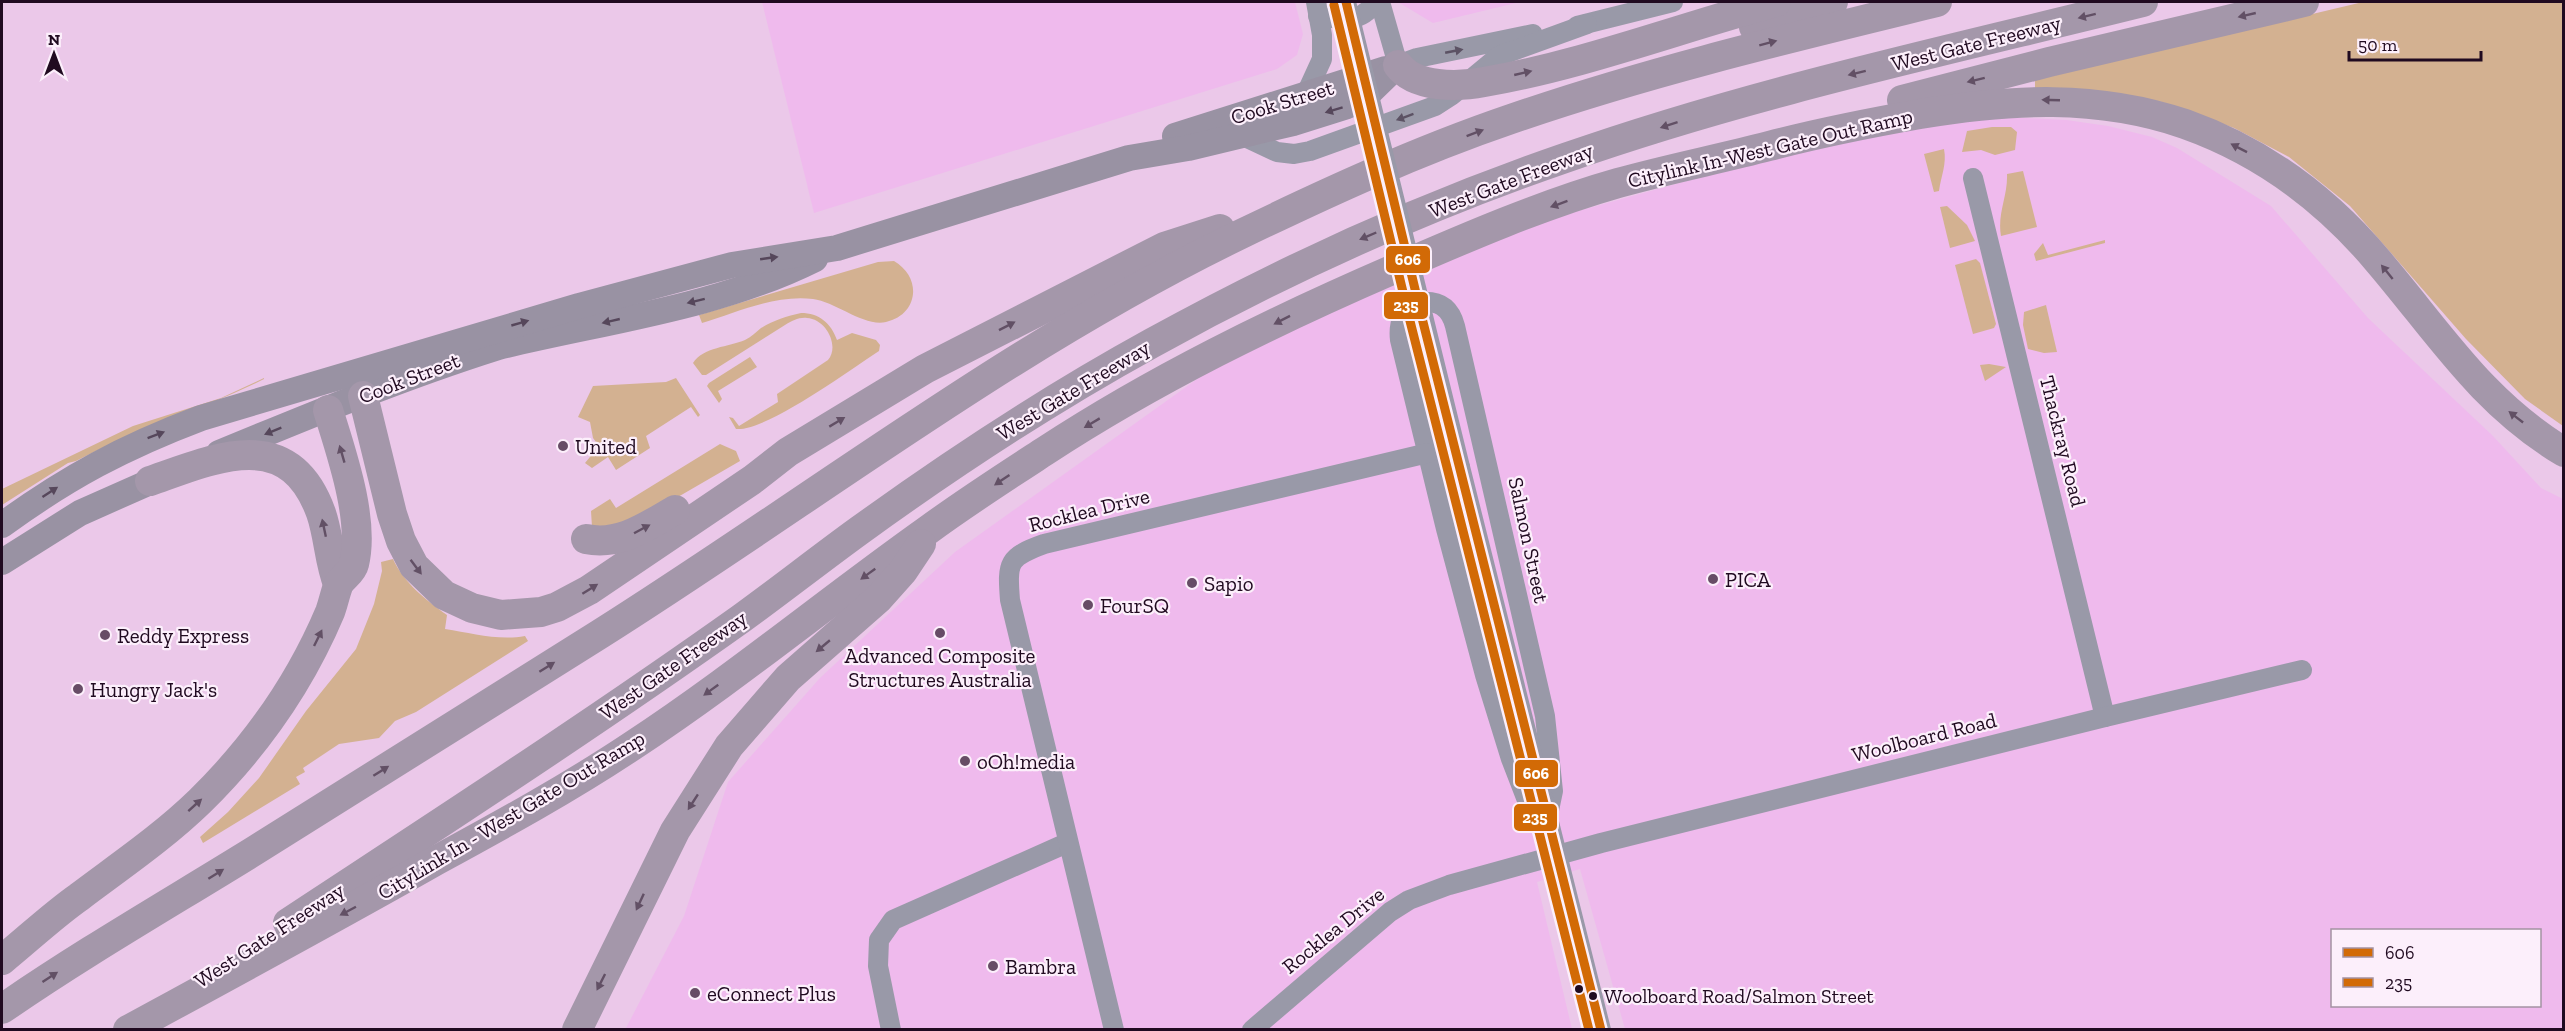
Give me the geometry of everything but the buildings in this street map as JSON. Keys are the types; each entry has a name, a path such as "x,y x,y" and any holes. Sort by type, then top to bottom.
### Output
{"highway":[{"path":"1398,65 1407,75 1417,80 1432,83 1482,82 1562,64 1776,2"},
{"path":"1510,119 1623,67 1833,2"},
{"path":"2,1009 632,614 1040,344 1123,296 1234,238 1336,190 1439,146 1510,119 1639,79 1769,43 1936,2"},
{"name":"West Gate Freeway","path":"126,1029 485,794 741,618 859,530 984,444 1063,394 1154,342 1252,291 1350,244 1437,207 1568,157 1682,120 1840,77 2143,2"},
{"path":"1614,184 1735,144 1931,92 2304,2"},
{"name":"Citylink In-West Gate Out Ramp","path":"932,526 1050,447 1192,365 1335,295 1448,246 1614,184 1817,133 1955,108 2043,100 2096,103 2145,113 2186,125 2238,147 2284,174 2318,200 2374,256 2454,357 2503,407 2564,452"},
{"path":"359,384 392,514 407,554 423,576 444,595 472,608 501,615 541,612 574,599 752,480 788,452 925,369 1164,247 1336,190"},
{"path":"2,960 78,897 181,818 238,759 274,715 305,665 331,610 338,584 354,566 356,536 352,495 342,453 323,396"},
{"path":"586,539 606,541 626,537 741,471 788,452"},
{"path":"150,481 184,469 232,457 260,455 284,462 296,470 313,495 323,522 330,564 338,584"},
{"path":"577,1029 675,831 729,746 788,678 878,599 903,571 932,526"},
{"name":"CityLink In - West Gate Out Ramp","path":"126,1029 358,905 582,778 688,707 932,526"},
{"path":"2,940 48,905 78,897"}],"main road":[{"name":"Cook Street","path":"1129,158 1186,131 1398,65"},
{"name":"Cook Street","path":"2,562 80,513 323,396 579,306 730,266 837,248 1129,158 1293,123 1347,106 1376,89 1398,65"},
{"name":"Cook Street","path":"359,384 498,347 738,291 779,277 837,248"},
{"path":"730,266 738,291"},
{"name":"Cook Street","path":"2,525 90,466 146,439 201,418 323,396"}],"street":[{"name":"Salmon Street","path":"1346,2 1601,1029"},
{"path":"1306,94 1322,63 1323,44 1317,9 1352,19 1363,15 1375,2"},
{"path":"1380,2 1398,65 1515,37 1587,24 1673,2"},
{"name":"Cook Street","path":"1232,137 1247,138 1277,152 1294,154 1435,106 1499,56 1587,24"},
{"name":"Thackray Road","path":"1973,178 2105,717"},
{"name":"Salmon Street","path":"1427,301 1446,308 1453,319 1545,716 1553,790 1548,814 1528,803 1511,759 1485,675 1428,453 1399,331 1400,323 1408,309 1419,302 1427,301"},
{"name":"Rocklea Drive","path":"1114,1029 1067,843 1010,600 1008,580 1011,564 1020,552 1044,544 1428,453"},
{"name":"Woolboard Road","path":"1558,855 2105,717 2302,670"},
{"path":"891,1029 878,966 879,940 892,920 1067,843"},
{"name":"Rocklea Drive","path":"1252,1029 1376,923 1409,900 1449,885 1558,855"}],"shaded area":[{"path":"762,2 1295,2 1303,34 1297,55 1277,69 814,213"},
{"path":"1398,2 1520,2 1433,23"},
{"path":"2363,2 2563,2 2563,426 2525,399 2466,339 2350,206 2289,157 2234,128 2162,102 2035,89 2035,80"},
{"path":"2006,117 2066,120 2108,126 2152,137 2177,148 2271,206 2368,318 2493,436 2541,488 2563,499 2563,1029 1625,1029 1580,869 1537,882 1572,1029 625,1030 684,916 728,782 820,678 955,552 1207,372 1332,312 1542,221 1857,134"},
{"path":"2011,127 2017,132 2015,150 1995,155 1981,150 1962,152 1967,131"},
{"path":"1944,149 1944,165 1939,191 1934,192 1924,154"},
{"path":"2023,171 2037,227 2001,236 2000,220 2007,174"},
{"path":"1947,206 1967,225 1975,241 1950,248 1940,207"},
{"path":"2105,240 2105,243 2036,261 2034,254 2043,243 2048,255"},
{"path":"1976,259 1980,263 1996,324 1994,328 1973,334 1955,265"},
{"path":"894,261 909,277 913,286 913,295 905,312 886,322 869,321 822,301 799,298 756,305 702,323 699,315 878,262"},
{"path":"2046,305 2057,352 2044,353 2028,349 2023,325 2024,312"},
{"path":"801,313 824,320 837,340 852,333 876,340 880,345 879,351 767,421 736,429 729,417 733,418 739,426 778,402 777,394 828,360 832,348 829,334 820,323 801,318 785,325 706,375 702,375 693,363 703,354 745,340 770,323"},
{"path":"750,357 757,367 718,391 722,399 719,403 707,386 709,383"},
{"path":"1980,365 2006,367 1985,381"},
{"path":"264,378 217,400 68,463 2,505 2,489 133,426 221,398"},
{"path":"676,378 700,415 698,417 691,407 646,436 650,448 616,470 608,457 592,468 585,463 599,446 593,438 590,422 578,417 593,386 666,382"},
{"path":"720,444 736,451 740,461 621,530 592,527 591,511 610,499 616,508"},
{"path":"393,559 409,583 447,615 445,629 495,637 525,636 528,641 416,712 395,721 379,738 339,744 303,768 305,772 296,777 300,784 203,843 200,837 228,812 259,778 306,711 356,649 374,604 382,571 381,562"}],"transit line":[{"name":"606","path":"1346,2 1421,314 1601,1030"},
{"name":"235","path":"1334,5 1409,317 1589,1030"}],"place":[{"name":"United","path":"563,446"},
{"name":"PICA","path":"1713,579"},
{"name":"Sapio","path":"1192,583"},
{"name":"FourSQ","path":"1088,605"},
{"name":"Advanced Composite Structures Australia","path":"940,633"},
{"name":"Reddy Express","path":"105,635"},
{"name":"Hungry Jack's","path":"78,689"},
{"name":"oOh!media","path":"965,761"},
{"name":"Bambra","path":"993,966"},
{"name":"eConnect Plus","path":"695,993"},
{"name":"Woolboard Road/Salmon Street","path":"1593,996"}]}
